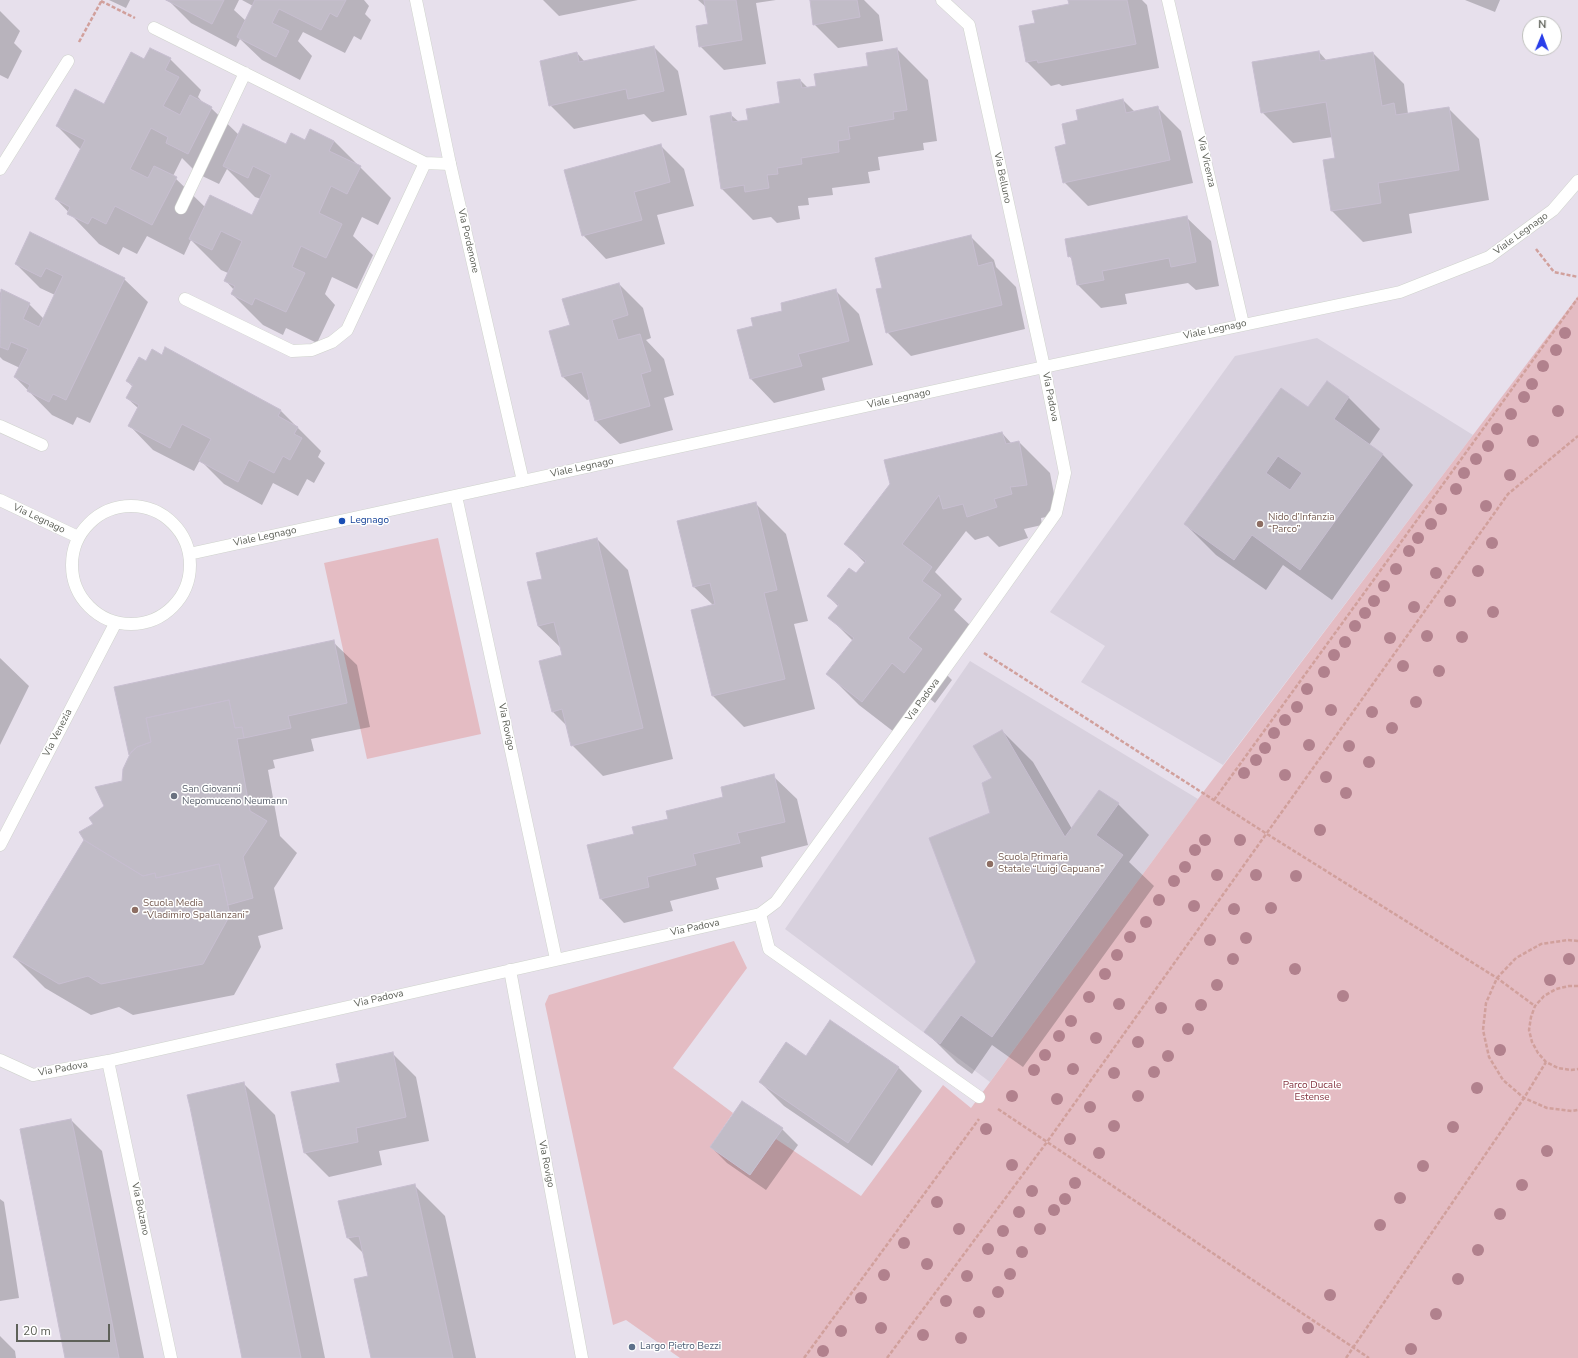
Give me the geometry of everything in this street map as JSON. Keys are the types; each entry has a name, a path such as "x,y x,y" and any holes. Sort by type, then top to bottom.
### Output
{"street":[{"name":"Via Pordenone","path":"416,0 450,164 523,482"},
{"name":"Via Belluno","path":"942,0 969,25 1044,367"},
{"name":"Via Vicenza","path":"1168,0 1244,324"},
{"path":"154,28 425,164 450,164"},
{"path":"0,169 68,61"},
{"path":"181,208 245,73"},
{"path":"185,299 292,351 312,350 332,342 347,330 425,164"},
{"name":"Viale Legnago","path":"190,554 1044,367 1400,292 1490,257 1553,210 1578,181"},
{"name":"Via Padova","path":"0,1060 33,1075 108,1061 510,970 556,958 760,914 776,902 966,641 1056,513 1065,473 1044,367"},
{"path":"0,426 42,445"},
{"name":"Via Rovigo","path":"456,496 556,958"},
{"name":"Via Legnago","path":"0,500 78,537"},
{"path":"126,506 144,507 162,514 175,526 184,538 190,554 189,578 179,600 162,615 141,623 127,624 105,618 90,608 83,600 74,582 71,562 78,537 84,528 98,515 110,509 126,506"},
{"name":"Via Venezia","path":"0,845 116,622"},
{"path":"760,914 769,949 979,1097"},
{"name":"Via Rovigo","path":"510,970 582,1358"},
{"name":"Via Bolzano","path":"108,1061 171,1358"}],"path":[{"path":"68,61 102,1 154,28"},
{"path":"1523,232 1554,272 1578,276"},
{"path":"1214,800 1578,298"},
{"path":"887,1358 1047,1142 1508,494 1578,436"},
{"path":"966,641 1267,834 1497,978 1535,1006"},
{"path":"1578,941 1568,940 1541,944 1516,958 1497,978 1486,1003 1484,1030 1489,1057 1503,1080 1524,1098 1547,1108 1572,1111 1578,1110"},
{"path":"1578,986 1569,986 1556,989 1544,996 1535,1006 1531,1017 1529,1030 1532,1042 1538,1053 1546,1062 1558,1068 1571,1070 1578,1069"},
{"path":"1346,1358 1524,1098 1546,1062"},
{"path":"979,1097 1369,1358"},
{"path":"804,1358 990,1104"}],"shaded area":[{"name":"Nido d’Infanzia “Parco”","path":"1317,338 1473,435 1223,765 1081,682 1105,646 1050,612 1235,356"},
{"name":"Scuola Primaria Statale “Luigi Capuana”","path":"970,661 1198,799 990,1082 785,929"}],"green space":[{"name":"Parco Ducale Estense","path":"1578,296 1578,1358 680,1358 626,1320 613,1325 545,1004 549,995 734,941 747,968 673,1068 733,1113 710,1147 750,1175 776,1139 861,1196 943,1085 971,1108 1198,799"},
{"path":"438,538 481,734 367,759 324,563"}],"building":[{"path":"166,0 224,0 212,24"},
{"path":"255,0 346,0 337,17 330,13 321,30 279,9 272,23 289,31 276,57 237,37"},
{"path":"704,0 736,0 742,40 699,47 696,26 708,24"},
{"path":"810,0 857,0 860,17 813,25"},
{"path":"1068,0 1127,0 1136,44 1038,63 1037,60 1026,62 1019,26 1035,23 1032,11 1069,4"},
{"path":"654,46 664,91 628,99 626,89 549,106 540,61 577,52 579,62"},
{"path":"150,48 171,58 165,70 179,77 163,106 180,115 190,95 212,107 188,154 166,143 168,137 151,128 130,169 148,178 154,166 177,177 152,225 115,206 106,224 92,217 88,224 67,214 70,207 55,199 85,140 56,126 75,89 104,104 131,52 144,59"},
{"path":"897,48 907,110 893,112 894,119 848,127 850,139 838,141 839,152 801,158 802,164 777,168 778,174 767,175 769,188 745,192 744,185 721,189 710,116 731,112 732,122 748,120 746,109 780,103 777,82 800,79 802,88 816,86 814,74 868,66 866,53"},
{"path":"1319,51 1320,61 1373,52 1382,106 1394,103 1396,115 1449,107 1459,170 1378,183 1381,203 1331,211 1323,160 1335,158 1326,102 1261,113 1252,62"},
{"path":"1123,99 1126,113 1158,106 1170,160 1063,183 1055,147 1066,144 1062,124 1078,120 1076,110"},
{"path":"243,124 286,144 291,133 305,140 310,129 334,141 329,151 361,166 347,194 331,186 319,213 342,224 326,258 301,246 292,267 305,273 286,312 255,298 252,305 231,294 235,286 224,281 242,241 221,231 212,250 189,239 210,195 252,215 271,175 253,166 248,178 223,166"},
{"path":"661,144 670,182 634,192 642,220 582,236 564,170"},
{"path":"1187,216 1196,262 1171,267 1169,258 1102,271 1104,280 1077,285 1071,256 1068,257 1065,239"},
{"path":"30,232 125,278 66,400 53,394 49,402 27,391 30,385 14,377 28,349 11,342 8,350 0,347 1,289 30,303 23,319 39,327 63,276 46,268 41,277 15,264"},
{"path":"971,235 978,266 992,262 1002,305 886,333 876,289 882,288 875,258"},
{"path":"619,283 628,315 612,320 618,340 640,334 651,371 641,374 650,406 595,421 582,372 562,377 549,331 570,325 562,299"},
{"path":"836,289 849,341 798,354 802,366 750,379 737,330 753,326 751,318 782,311 781,303"},
{"path":"165,347 281,410 278,416 298,427 294,434 302,438 290,460 283,456 274,473 249,460 238,482 199,461 211,439 182,424 170,448 128,426 139,405 126,398 133,385 126,381 139,357 146,361 152,349 162,355"},
{"path":"1327,381 1349,397 1334,419 1383,454 1300,570 1252,535 1234,560 1184,524 1281,388 1308,407","holes":["1278,456 1302,473 1290,490 1266,473"]},
{"path":"1002,432 1006,444 1019,441 1027,485 1010,487 1012,494 994,499 997,507 967,517 963,504 943,509 939,495 902,544 932,567 922,581 941,595 908,638 922,649 904,673 892,663 862,702 826,674 854,638 828,618 839,605 827,596 849,568 856,573 866,561 844,544 890,484 884,460"},
{"path":"756,502 777,590 764,593 785,679 712,696 691,610 715,604 710,583 693,587 677,521"},
{"path":"597,538 643,728 571,746 562,709 552,712 539,661 562,655 554,622 538,626 527,582 542,579 536,553"},
{"path":"334,640 347,703 288,716 291,728 244,738 242,727 235,728 229,700 146,718 151,742 137,747 129,755 114,687"},
{"name":"San Giovanni Nepomuceno Neumann","path":"229,700 235,728 242,727 244,738 237,739 250,811 267,821 243,857 253,898 228,905 219,864 156,878 155,873 143,876 84,840 79,832 93,824 89,818 104,806 95,787 122,781 123,769 131,752 137,747 151,742 146,718"},
{"path":"1002,730 1065,837 1099,790 1119,803 1096,835 1123,855 992,1037 961,1015 940,1044 924,1032 976,962 929,838 990,813 982,783 992,778 973,746"},
{"path":"774,774 785,822 737,833 740,843 693,854 696,865 647,877 649,887 600,899 587,845 634,834 632,827 668,819 666,811 723,797 721,787"},
{"name":"Scuola Media “Vladimiro Spallanzani”","path":"84,840 143,876 155,873 156,878 219,864 230,915 203,964 101,984 88,976 59,984 13,957"},
{"path":"830,1020 899,1067 848,1143 759,1082 786,1042 806,1056"},
{"path":"393,1052 406,1117 356,1128 358,1142 304,1153 291,1092 340,1082 336,1064"},
{"path":"244,1082 301,1358 242,1358 187,1095"},
{"path":"742,1101 783,1128 750,1175 710,1147"},
{"path":"71,1119 119,1358 65,1358 20,1129"},
{"path":"415,1184 453,1358 371,1358 354,1279 368,1276 359,1236 347,1238 338,1201"}],"place":[{"name":"Legnago","path":"342,521"},
{"name":"Nido d’Infanzia “Parco”","path":"1260,524"},
{"name":"San Giovanni Nepomuceno Neumann","path":"174,796"},
{"name":"Scuola Primaria Statale “Luigi Capuana”","path":"990,864"},
{"name":"Scuola Media “Vladimiro Spallanzani”","path":"135,910"},
{"name":"Largo Pietro Bezzi","path":"632,1347"}]}
